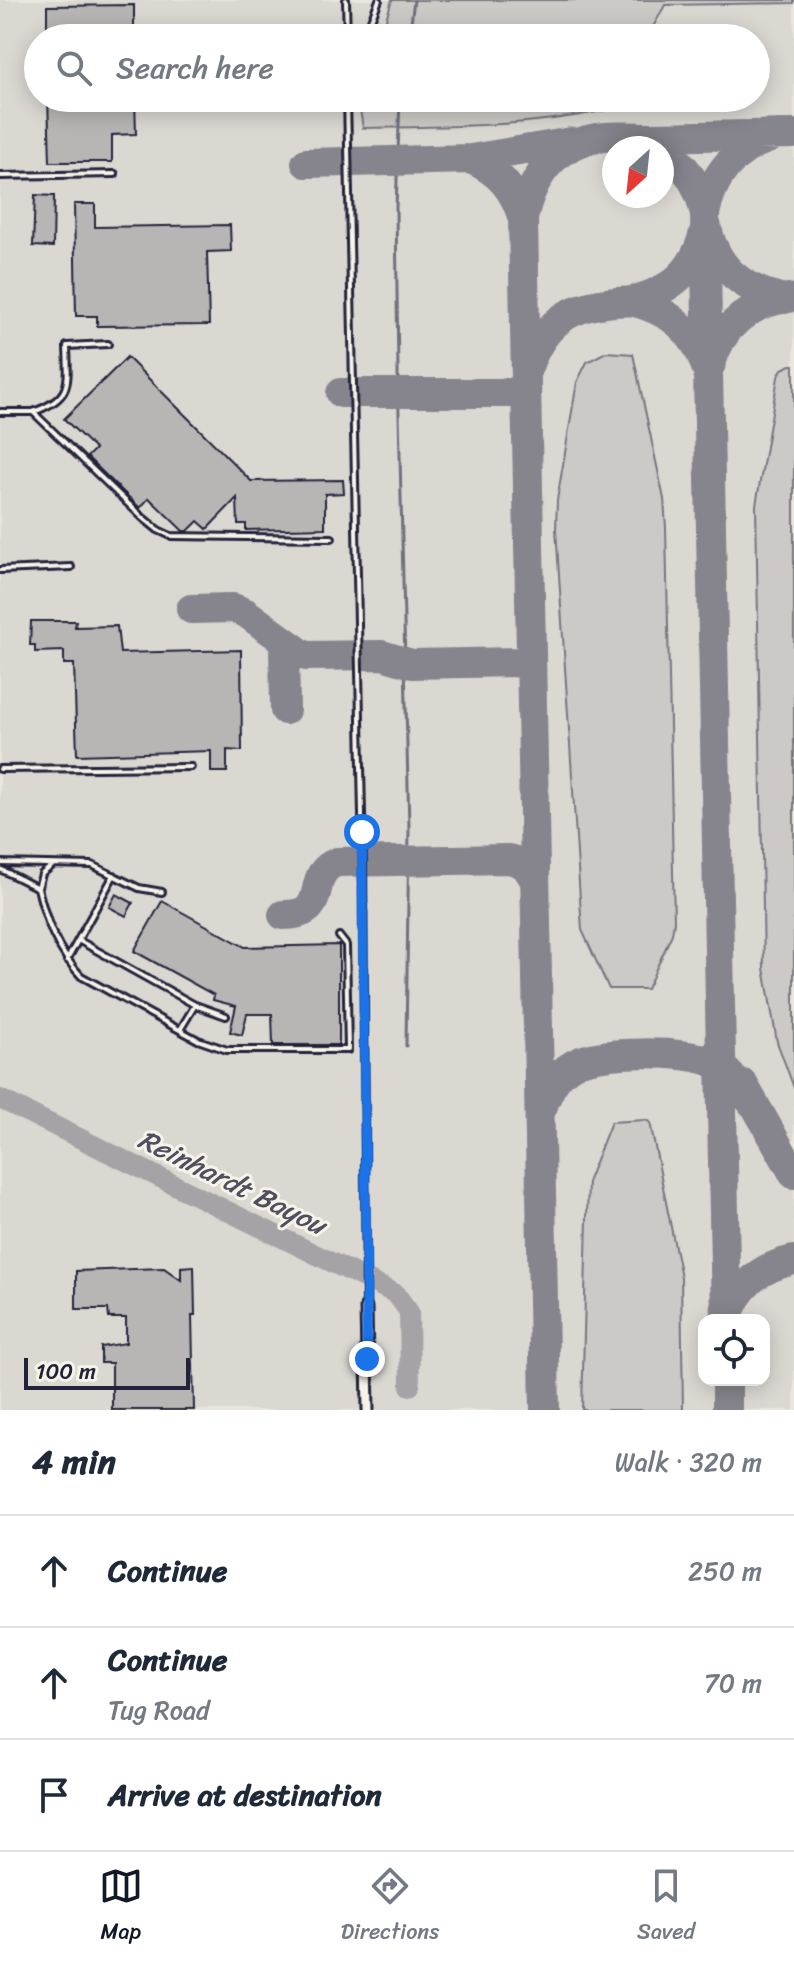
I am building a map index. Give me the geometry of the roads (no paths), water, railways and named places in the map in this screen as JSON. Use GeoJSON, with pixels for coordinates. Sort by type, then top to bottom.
{"type":"FeatureCollection","features":[{"type":"Feature","properties":{"kind":"street"},"geometry":{"type":"LineString","coordinates":[[366,1307],[368,1410]]}},
{"type":"Feature","properties":{"kind":"lane"},"geometry":{"type":"LineString","coordinates":[[346,0],[347,24]]}},
{"type":"Feature","properties":{"kind":"lane"},"geometry":{"type":"LineString","coordinates":[[370,24],[379,0]]}},
{"type":"Feature","properties":{"kind":"lane"},"geometry":{"type":"LineString","coordinates":[[347,112],[363,862],[366,1307]]}},
{"type":"Feature","properties":{"kind":"lane"},"geometry":{"type":"LineString","coordinates":[[0,176],[115,174]]}},
{"type":"Feature","properties":{"kind":"lane"},"geometry":{"type":"LineString","coordinates":[[0,412],[33,412],[49,406],[63,396],[68,384],[67,346],[108,344]]}},
{"type":"Feature","properties":{"kind":"lane"},"geometry":{"type":"LineString","coordinates":[[33,412],[142,517],[171,536],[332,538]]}},
{"type":"Feature","properties":{"kind":"lane"},"geometry":{"type":"LineString","coordinates":[[0,570],[71,567]]}},
{"type":"Feature","properties":{"kind":"lane"},"geometry":{"type":"LineString","coordinates":[[0,769],[191,767]]}},
{"type":"Feature","properties":{"kind":"lane"},"geometry":{"type":"LineString","coordinates":[[53,865],[42,874],[38,888],[46,923],[67,960],[81,976],[180,1031],[227,1050],[348,1050],[346,945],[339,936]]}},
{"type":"Feature","properties":{"kind":"lane"},"geometry":{"type":"LineString","coordinates":[[0,866],[92,865],[139,888],[162,892]]}},
{"type":"Feature","properties":{"kind":"lane"},"geometry":{"type":"LineString","coordinates":[[0,866],[38,888]]}},
{"type":"Feature","properties":{"kind":"lane"},"geometry":{"type":"LineString","coordinates":[[67,960],[114,875]]}},
{"type":"Feature","properties":{"kind":"lane"},"geometry":{"type":"LineString","coordinates":[[78,940],[195,1005],[226,1016]]}},
{"type":"Feature","properties":{"kind":"lane"},"geometry":{"type":"LineString","coordinates":[[180,1031],[195,1005]]}},
{"type":"Feature","properties":{"kind":"waterway"},"geometry":{"type":"LineString","coordinates":[[411,24],[414,0]]}},
{"type":"Feature","properties":{"kind":"waterway"},"geometry":{"type":"LineString","coordinates":[[399,112],[396,208],[398,373],[409,828],[406,1046]]}},
{"type":"Feature","properties":{"kind":"waterway","name":"Reinhardt Bayou"},"geometry":{"type":"LineString","coordinates":[[0,1099],[396,1294],[409,1312],[410,1386]]}}]}
